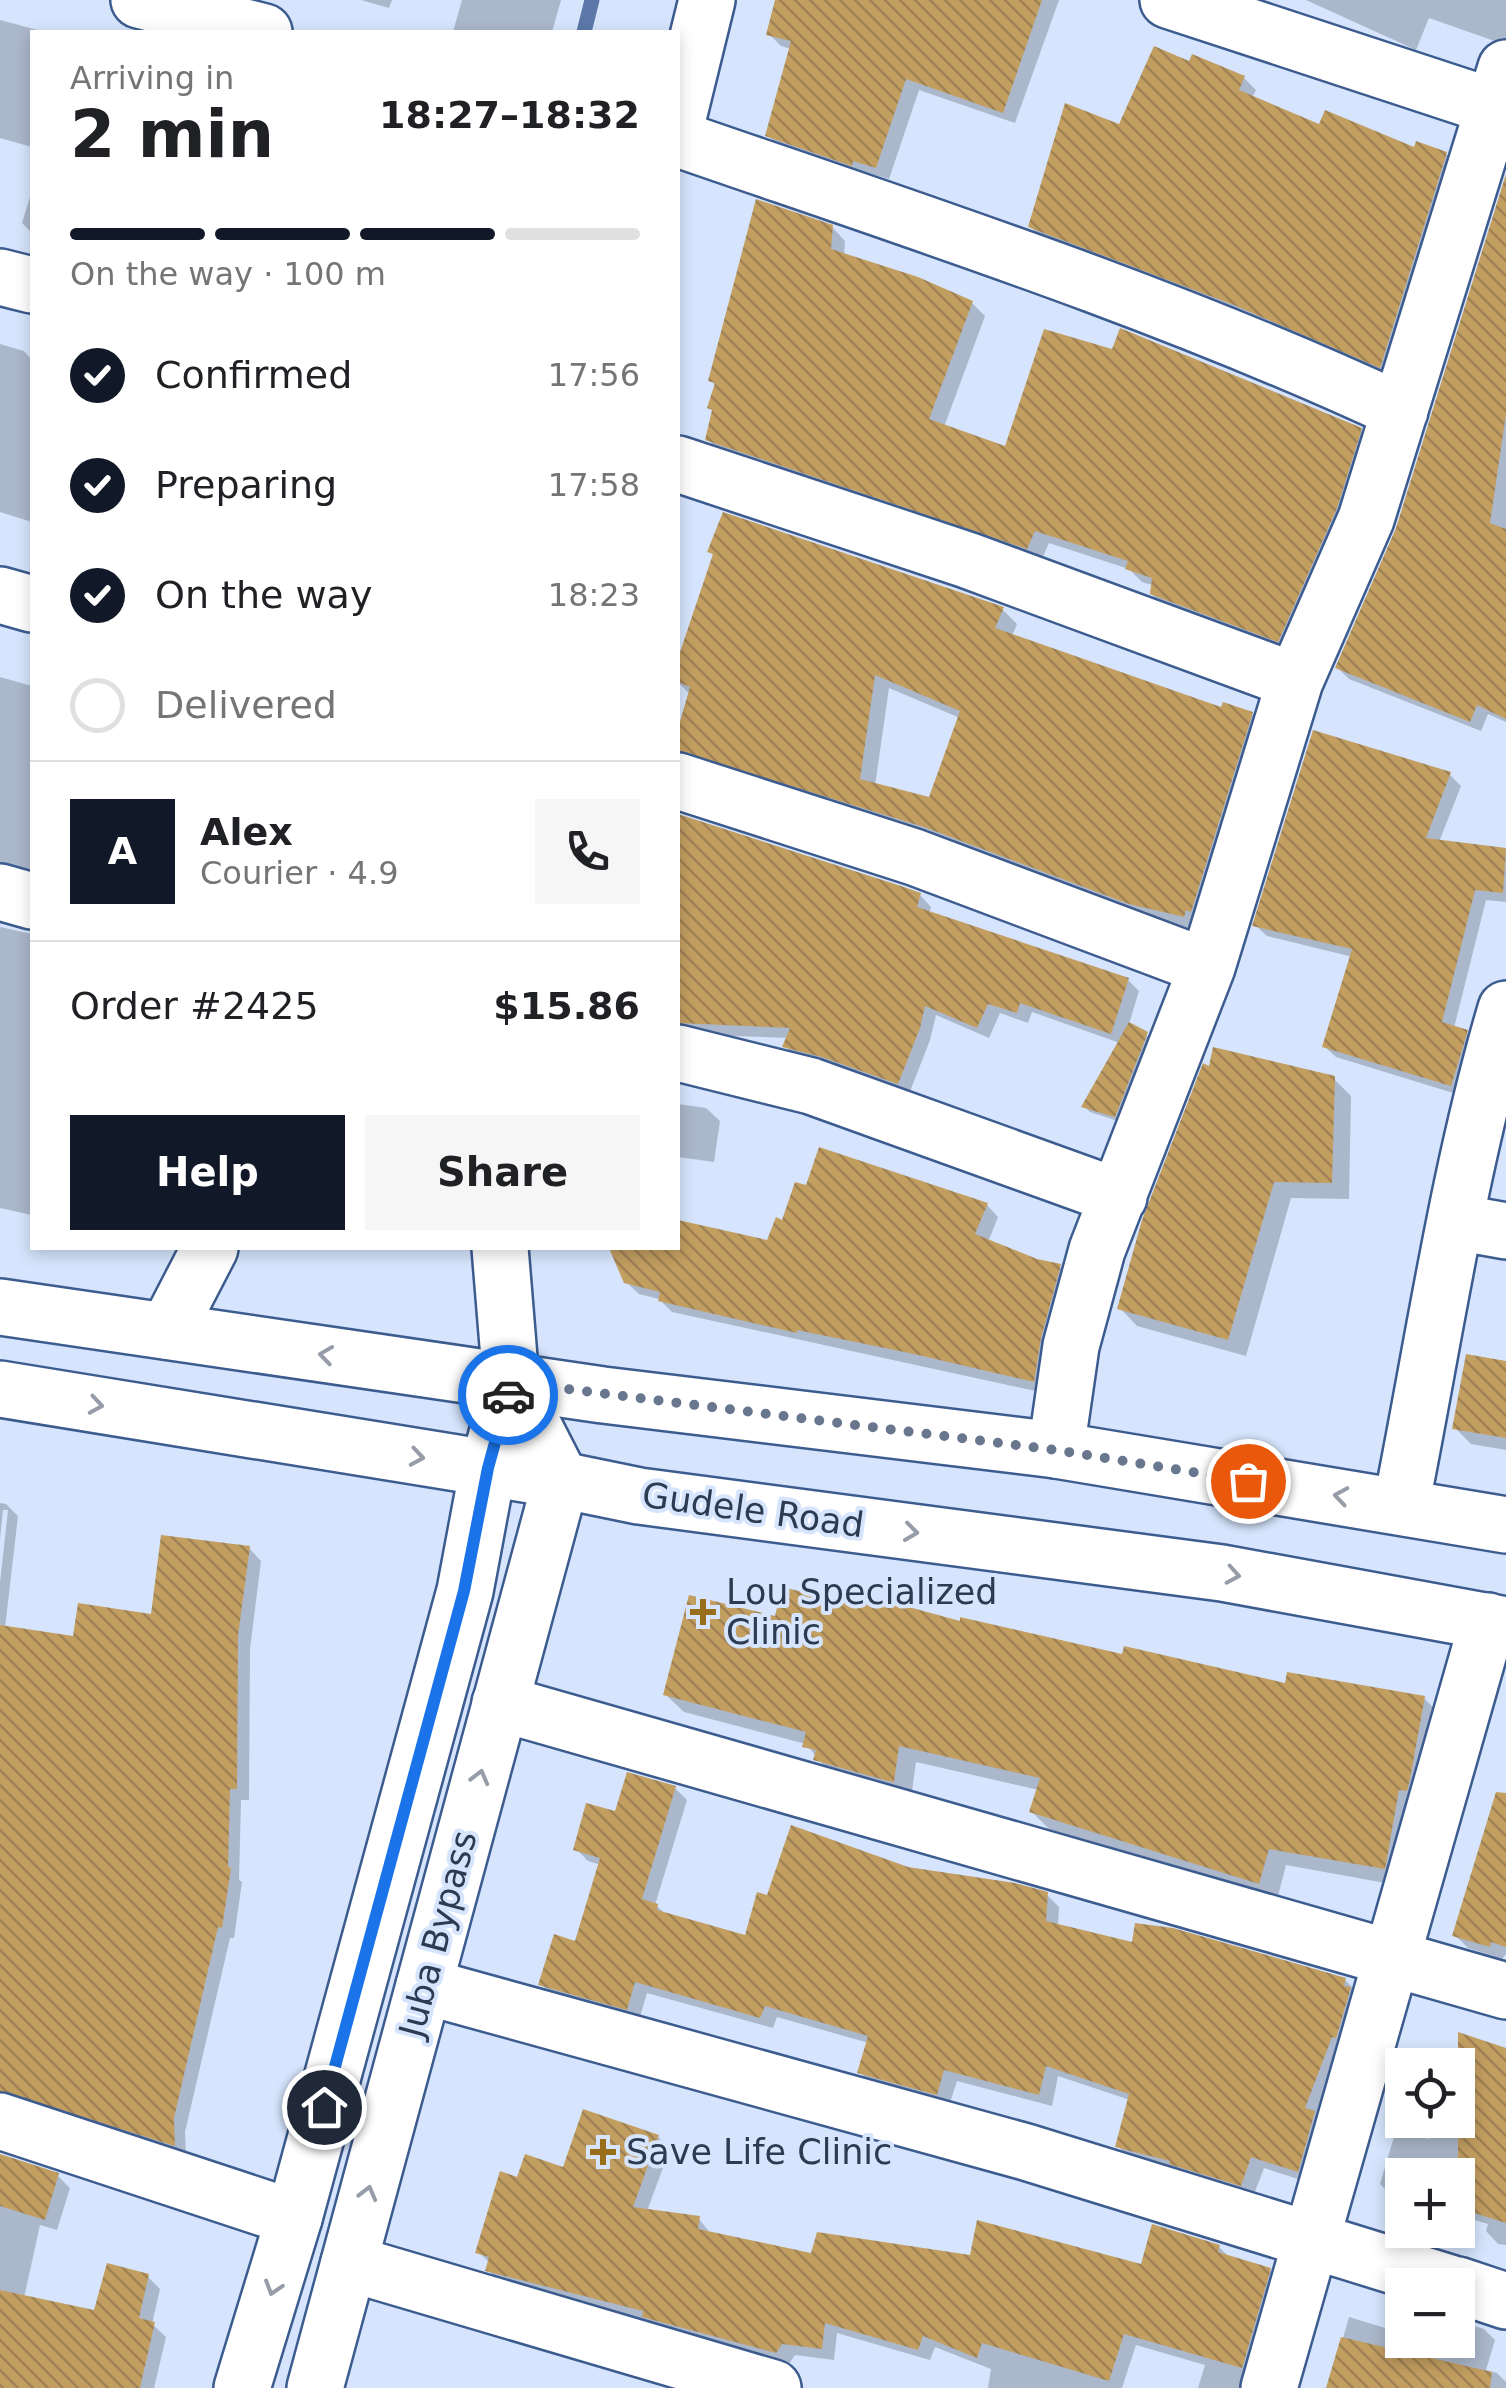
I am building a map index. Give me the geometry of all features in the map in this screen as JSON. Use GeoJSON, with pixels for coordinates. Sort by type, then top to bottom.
{"type":"FeatureCollection","features":[{"type":"Feature","properties":{"kind":"main road"},"geometry":{"type":"LineString","coordinates":[[139,0],[256,30]]}},
{"type":"Feature","properties":{"kind":"main road"},"geometry":{"type":"LineString","coordinates":[[680,110],[707,0]]}},
{"type":"Feature","properties":{"kind":"main road"},"geometry":{"type":"LineString","coordinates":[[1056,1450],[1071,1346],[1097,1250],[1207,967],[1295,681],[1366,519],[1501,95],[1168,0]]}},
{"type":"Feature","properties":{"kind":"main road"},"geometry":{"type":"LineString","coordinates":[[680,140],[1053,268],[1289,360],[1400,411]]}},
{"type":"Feature","properties":{"kind":"main road"},"geometry":{"type":"LineString","coordinates":[[0,277],[30,285]]}},
{"type":"Feature","properties":{"kind":"main road"},"geometry":{"type":"LineString","coordinates":[[680,465],[967,560],[1295,681]]}},
{"type":"Feature","properties":{"kind":"main road"},"geometry":{"type":"LineString","coordinates":[[0,595],[30,603]]}},
{"type":"Feature","properties":{"kind":"main road"},"geometry":{"type":"LineString","coordinates":[[680,782],[914,858],[1207,967]]}},
{"type":"Feature","properties":{"kind":"main road"},"geometry":{"type":"LineString","coordinates":[[0,892],[30,900]]}},
{"type":"Feature","properties":{"kind":"main road"},"geometry":{"type":"LineString","coordinates":[[1402,1506],[1481,1226],[1493,1053],[1506,1010]]}},
{"type":"Feature","properties":{"kind":"main road"},"geometry":{"type":"LineString","coordinates":[[680,1053],[811,1086],[1118,1197]]}},
{"type":"Feature","properties":{"kind":"main road"},"geometry":{"type":"LineString","coordinates":[[167,1331],[209,1250]]}},
{"type":"Feature","properties":{"kind":"main road","name":"Juba Bypass"},"geometry":{"type":"LineString","coordinates":[[242,2388],[294,2218],[464,1591],[488,1468],[511,1382],[500,1250]]}},
{"type":"Feature","properties":{"kind":"main road"},"geometry":{"type":"LineString","coordinates":[[0,1307],[511,1382],[1056,1450],[1506,1525]]}},
{"type":"Feature","properties":{"kind":"main road"},"geometry":{"type":"LineString","coordinates":[[511,1382],[561,1480]]}},
{"type":"Feature","properties":{"kind":"main road","name":"Gudele Road"},"geometry":{"type":"LineString","coordinates":[[0,1389],[639,1496],[1222,1572],[1497,1623]]}},
{"type":"Feature","properties":{"kind":"main road","name":"Juba Bypass"},"geometry":{"type":"LineString","coordinates":[[315,2388],[561,1480]]}},
{"type":"Feature","properties":{"kind":"main road"},"geometry":{"type":"LineString","coordinates":[[1270,2388],[1392,1958],[1497,1623]]}},
{"type":"Feature","properties":{"kind":"main road"},"geometry":{"type":"LineString","coordinates":[[500,1703],[1506,1991]]}},
{"type":"Feature","properties":{"kind":"main road"},"geometry":{"type":"LineString","coordinates":[[424,1986],[1026,2152],[1402,2268]]}},
{"type":"Feature","properties":{"kind":"main road"},"geometry":{"type":"LineString","coordinates":[[0,2121],[294,2218]]}},
{"type":"Feature","properties":{"kind":"main road"},"geometry":{"type":"LineString","coordinates":[[349,2263],[773,2388]]}},
{"type":"Feature","properties":{"kind":"main road"},"geometry":{"type":"LineString","coordinates":[[1475,2291],[1506,2301]]}},
{"type":"Feature","properties":{"kind":"building"},"geometry":{"type":"Polygon","coordinates":[[[775,0],[1042,0],[1003,113],[906,79],[876,168],[853,161],[852,166],[765,136],[791,41],[766,35],[775,0]]]}},
{"type":"Feature","properties":{"kind":"building"},"geometry":{"type":"Polygon","coordinates":[[[1154,46],[1189,61],[1192,54],[1245,76],[1239,90],[1319,124],[1325,110],[1414,147],[1416,141],[1447,152],[1380,368],[1234,305],[1028,227],[1065,103],[1119,124],[1154,46]]]}},
{"type":"Feature","properties":{"kind":"building"},"geometry":{"type":"Polygon","coordinates":[[[1506,174],[1506,414],[1490,523],[1506,529],[1506,719],[1477,705],[1470,722],[1335,668],[1396,528],[1506,174]]]}},
{"type":"Feature","properties":{"kind":"building"},"geometry":{"type":"Polygon","coordinates":[[[756,199],[833,225],[831,249],[918,277],[973,301],[929,419],[1005,446],[1044,329],[1112,349],[1120,328],[1362,428],[1337,508],[1278,642],[1150,594],[1152,578],[1125,569],[1128,561],[1035,531],[1027,549],[705,440],[712,410],[707,408],[715,383],[708,381],[756,199]]]}},
{"type":"Feature","properties":{"kind":"building"},"geometry":{"type":"Polygon","coordinates":[[[723,512],[1004,607],[995,628],[1221,707],[1223,702],[1253,712],[1191,912],[1186,910],[1184,917],[1129,904],[924,827],[680,752],[680,721],[690,687],[680,683],[680,652],[713,554],[707,552],[723,512]],[[875,675],[860,779],[929,797],[960,711],[875,675]]]}},
{"type":"Feature","properties":{"kind":"building"},"geometry":{"type":"Polygon","coordinates":[[[1313,730],[1451,772],[1426,838],[1506,848],[1503,893],[1475,890],[1442,1022],[1468,1030],[1451,1086],[1322,1047],[1352,949],[1252,926],[1313,730]]]}},
{"type":"Feature","properties":{"kind":"building"},"geometry":{"type":"Polygon","coordinates":[[[680,815],[921,893],[917,907],[1129,978],[1111,1034],[1020,1003],[1017,1013],[988,1004],[977,1028],[925,1006],[898,1084],[782,1047],[790,1028],[680,1023],[680,815]]]}},
{"type":"Feature","properties":{"kind":"building"},"geometry":{"type":"Polygon","coordinates":[[[1129,1022],[1148,1032],[1115,1117],[1081,1107],[1129,1022]]]}},
{"type":"Feature","properties":{"kind":"building"},"geometry":{"type":"Polygon","coordinates":[[[1213,1047],[1335,1076],[1332,1183],[1274,1182],[1228,1340],[1117,1309],[1142,1220],[1203,1063],[1209,1066],[1213,1047]]]}},
{"type":"Feature","properties":{"kind":"building"},"geometry":{"type":"Polygon","coordinates":[[[819,1147],[988,1203],[975,1234],[1037,1259],[1061,1264],[1034,1382],[658,1301],[660,1292],[624,1283],[610,1250],[680,1250],[680,1220],[767,1240],[776,1217],[782,1220],[795,1182],[806,1185],[819,1147]]]}},
{"type":"Feature","properties":{"kind":"building"},"geometry":{"type":"Polygon","coordinates":[[[1466,1354],[1506,1361],[1506,1438],[1452,1429],[1466,1354]]]}},
{"type":"Feature","properties":{"kind":"building"},"geometry":{"type":"Polygon","coordinates":[[[161,1535],[250,1546],[238,1636],[237,1789],[230,1789],[231,1868],[222,1928],[218,1927],[174,2118],[175,2146],[0,2091],[0,1625],[73,1636],[78,1603],[151,1614],[161,1535]]]}},
{"type":"Feature","properties":{"kind":"building"},"geometry":{"type":"Polygon","coordinates":[[[782,1587],[840,1601],[843,1589],[960,1621],[960,1617],[1122,1654],[1124,1646],[1285,1683],[1287,1672],[1425,1696],[1407,1791],[1399,1790],[1385,1869],[1269,1849],[1259,1884],[1029,1812],[1040,1778],[899,1746],[894,1782],[888,1781],[813,1760],[816,1750],[802,1747],[806,1732],[663,1695],[689,1595],[775,1616],[782,1587]]]}},
{"type":"Feature","properties":{"kind":"building"},"geometry":{"type":"Polygon","coordinates":[[[627,1772],[676,1786],[642,1899],[658,1904],[657,1910],[745,1935],[757,1892],[767,1895],[791,1825],[908,1867],[1015,1883],[1048,1892],[1046,1921],[1132,1942],[1135,1923],[1173,1928],[1346,1978],[1344,1986],[1351,1987],[1336,2038],[1332,2037],[1305,2108],[1315,2111],[1298,2172],[1251,2157],[1241,2186],[1115,2147],[1129,2094],[1046,2066],[1039,2095],[944,2070],[937,2095],[857,2073],[868,2036],[765,2006],[760,2018],[635,1982],[627,2010],[538,1985],[554,1934],[575,1941],[600,1858],[573,1850],[586,1803],[615,1811],[627,1772]]]}},
{"type":"Feature","properties":{"kind":"building"},"geometry":{"type":"Polygon","coordinates":[[[1496,1792],[1506,1793],[1506,1947],[1491,1942],[1490,1947],[1452,1936],[1496,1792]]]}},
{"type":"Feature","properties":{"kind":"building"},"geometry":{"type":"Polygon","coordinates":[[[1458,2032],[1506,2048],[1506,2223],[1475,2213],[1475,2158],[1458,2158],[1458,2138],[1475,2138],[1475,2048],[1458,2048],[1458,2032]]]}},
{"type":"Feature","properties":{"kind":"building"},"geometry":{"type":"Polygon","coordinates":[[[583,2109],[659,2135],[633,2207],[700,2216],[698,2229],[811,2253],[817,2232],[970,2255],[977,2220],[1141,2264],[1152,2224],[1220,2245],[1218,2252],[1271,2268],[1242,2368],[1124,2334],[1109,2381],[982,2343],[977,2358],[923,2336],[918,2350],[825,2323],[822,2349],[782,2344],[776,2353],[642,2317],[643,2311],[485,2271],[489,2257],[475,2253],[500,2171],[517,2177],[525,2154],[563,2167],[583,2109]]]}},
{"type":"Feature","properties":{"kind":"building"},"geometry":{"type":"Polygon","coordinates":[[[0,2154],[59,2173],[45,2220],[0,2206],[0,2154]]]}},
{"type":"Feature","properties":{"kind":"building"},"geometry":{"type":"Polygon","coordinates":[[[107,2263],[149,2274],[139,2318],[155,2322],[140,2388],[0,2388],[0,2290],[94,2310],[107,2263]]]}},
{"type":"Feature","properties":{"kind":"building"},"geometry":{"type":"Polygon","coordinates":[[[1341,2337],[1385,2347],[1385,2358],[1432,2358],[1492,2372],[1490,2388],[1326,2388],[1341,2337]]]}},
{"type":"Feature","properties":{"kind":"waterway"},"geometry":{"type":"LineString","coordinates":[[584,30],[592,0]]}},
{"type":"Feature","properties":{"kind":"way so far"},"geometry":{"type":"LineString","coordinates":[[508,1395],[511,1382],[1056,1450],[1248,1481]]}},
{"type":"Feature","properties":{"kind":"place","name":"Lou Specialized Clinic"},"geometry":{"type":"Point","coordinates":[703,1612]}},
{"type":"Feature","properties":{"kind":"place","name":"Save Life Clinic"},"geometry":{"type":"Point","coordinates":[603,2152]}},
{"type":"Feature","properties":{"kind":"route"},"geometry":{"type":"LineString","coordinates":[[324,2107],[464,1591],[488,1468],[508,1395]]}}]}
